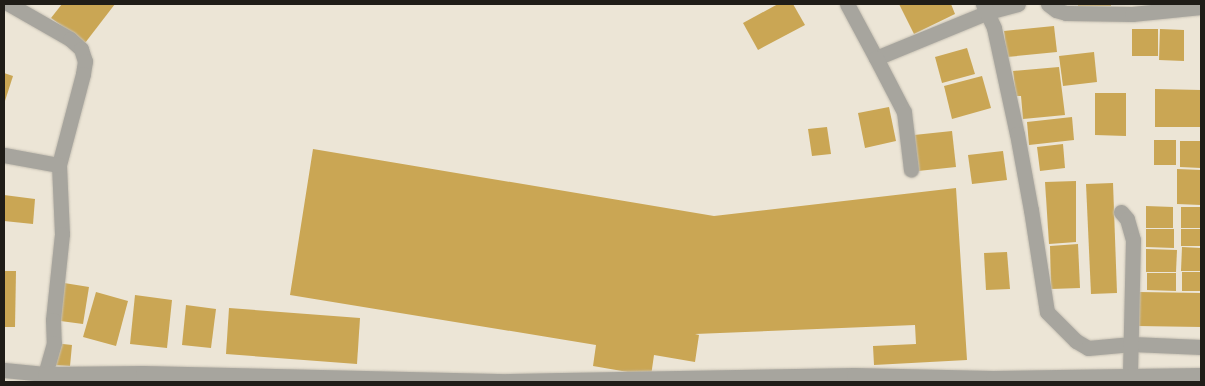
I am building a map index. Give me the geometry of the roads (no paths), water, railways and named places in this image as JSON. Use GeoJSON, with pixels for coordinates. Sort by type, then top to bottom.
{"type":"FeatureCollection","features":[{"type":"Feature","properties":{"kind":"street"},"geometry":{"type":"LineString","coordinates":[[9,4],[70,39],[81,49],[83,55],[84,74],[59,165],[62,234],[52,320],[54,343],[45,374]]}},
{"type":"Feature","properties":{"kind":"street"},"geometry":{"type":"LineString","coordinates":[[847,4],[904,112],[908,131],[911,170]]}},
{"type":"Feature","properties":{"kind":"street"},"geometry":{"type":"LineString","coordinates":[[876,58],[986,8],[1018,4]]}},
{"type":"Feature","properties":{"kind":"street"},"geometry":{"type":"LineString","coordinates":[[1048,4],[1056,10],[1066,13],[1201,7]]}},
{"type":"Feature","properties":{"kind":"street"},"geometry":{"type":"LineString","coordinates":[[986,8],[994,28],[1028,191],[1046,312],[1076,341],[1088,348],[1132,344],[1201,346]]}},
{"type":"Feature","properties":{"kind":"street"},"geometry":{"type":"LineString","coordinates":[[4,155],[59,165]]}},
{"type":"Feature","properties":{"kind":"street"},"geometry":{"type":"LineString","coordinates":[[1121,212],[1127,219],[1133,240],[1130,375]]}},
{"type":"Feature","properties":{"kind":"street"},"geometry":{"type":"LineString","coordinates":[[4,370],[45,374],[143,378],[509,381],[613,381],[854,375],[993,378],[1201,375]]}}]}
